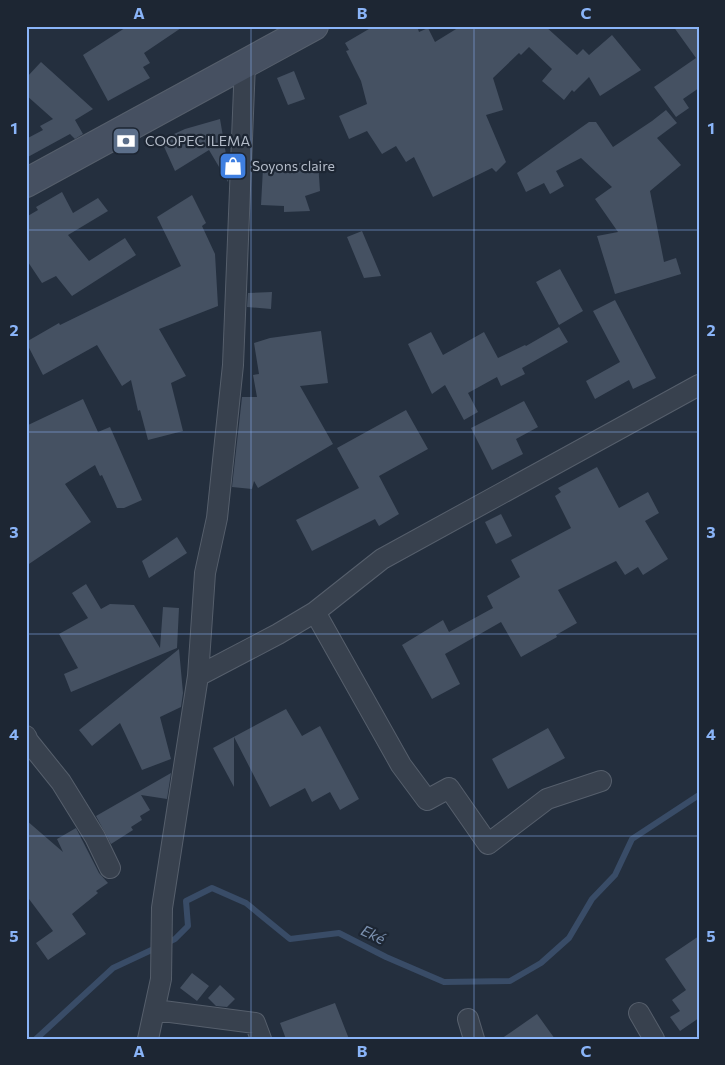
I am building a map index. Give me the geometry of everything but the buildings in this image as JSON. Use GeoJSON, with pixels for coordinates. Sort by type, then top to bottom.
{"type":"FeatureCollection","features":[{"type":"Feature","properties":{"kind":"main road"},"geometry":{"type":"LineString","coordinates":[[26,183],[314,26]]}},
{"type":"Feature","properties":{"kind":"street"},"geometry":{"type":"LineString","coordinates":[[148,1039],[161,979],[162,908],[198,676],[205,573],[217,518],[233,365],[245,63]]}},
{"type":"Feature","properties":{"kind":"street"},"geometry":{"type":"LineString","coordinates":[[198,676],[278,634],[315,612],[382,559],[699,384]]}},
{"type":"Feature","properties":{"kind":"street"},"geometry":{"type":"LineString","coordinates":[[315,612],[401,765],[427,800],[450,788],[488,844],[547,798],[601,781]]}},
{"type":"Feature","properties":{"kind":"street"},"geometry":{"type":"LineString","coordinates":[[26,736],[61,782],[95,837],[110,868]]}},
{"type":"Feature","properties":{"kind":"street"},"geometry":{"type":"LineString","coordinates":[[155,1010],[255,1024],[262,1039]]}},
{"type":"Feature","properties":{"kind":"street"},"geometry":{"type":"LineString","coordinates":[[639,1013],[654,1039]]}},
{"type":"Feature","properties":{"kind":"street"},"geometry":{"type":"LineString","coordinates":[[468,1019],[474,1039]]}},
{"type":"Feature","properties":{"kind":"waterway","name":"Eké"},"geometry":{"type":"LineString","coordinates":[[36,1039],[113,968],[175,939],[188,926],[186,901],[212,888],[246,903],[290,939],[339,933],[386,957],[444,982],[510,981],[541,963],[569,938],[592,899],[615,875],[632,839],[699,795]]}},
{"type":"Feature","properties":{"kind":"place","name":"COOPEC ILEMA"},"geometry":{"type":"Point","coordinates":[126,141]}},
{"type":"Feature","properties":{"kind":"place","name":"Soyons claire"},"geometry":{"type":"Point","coordinates":[233,166]}}]}
